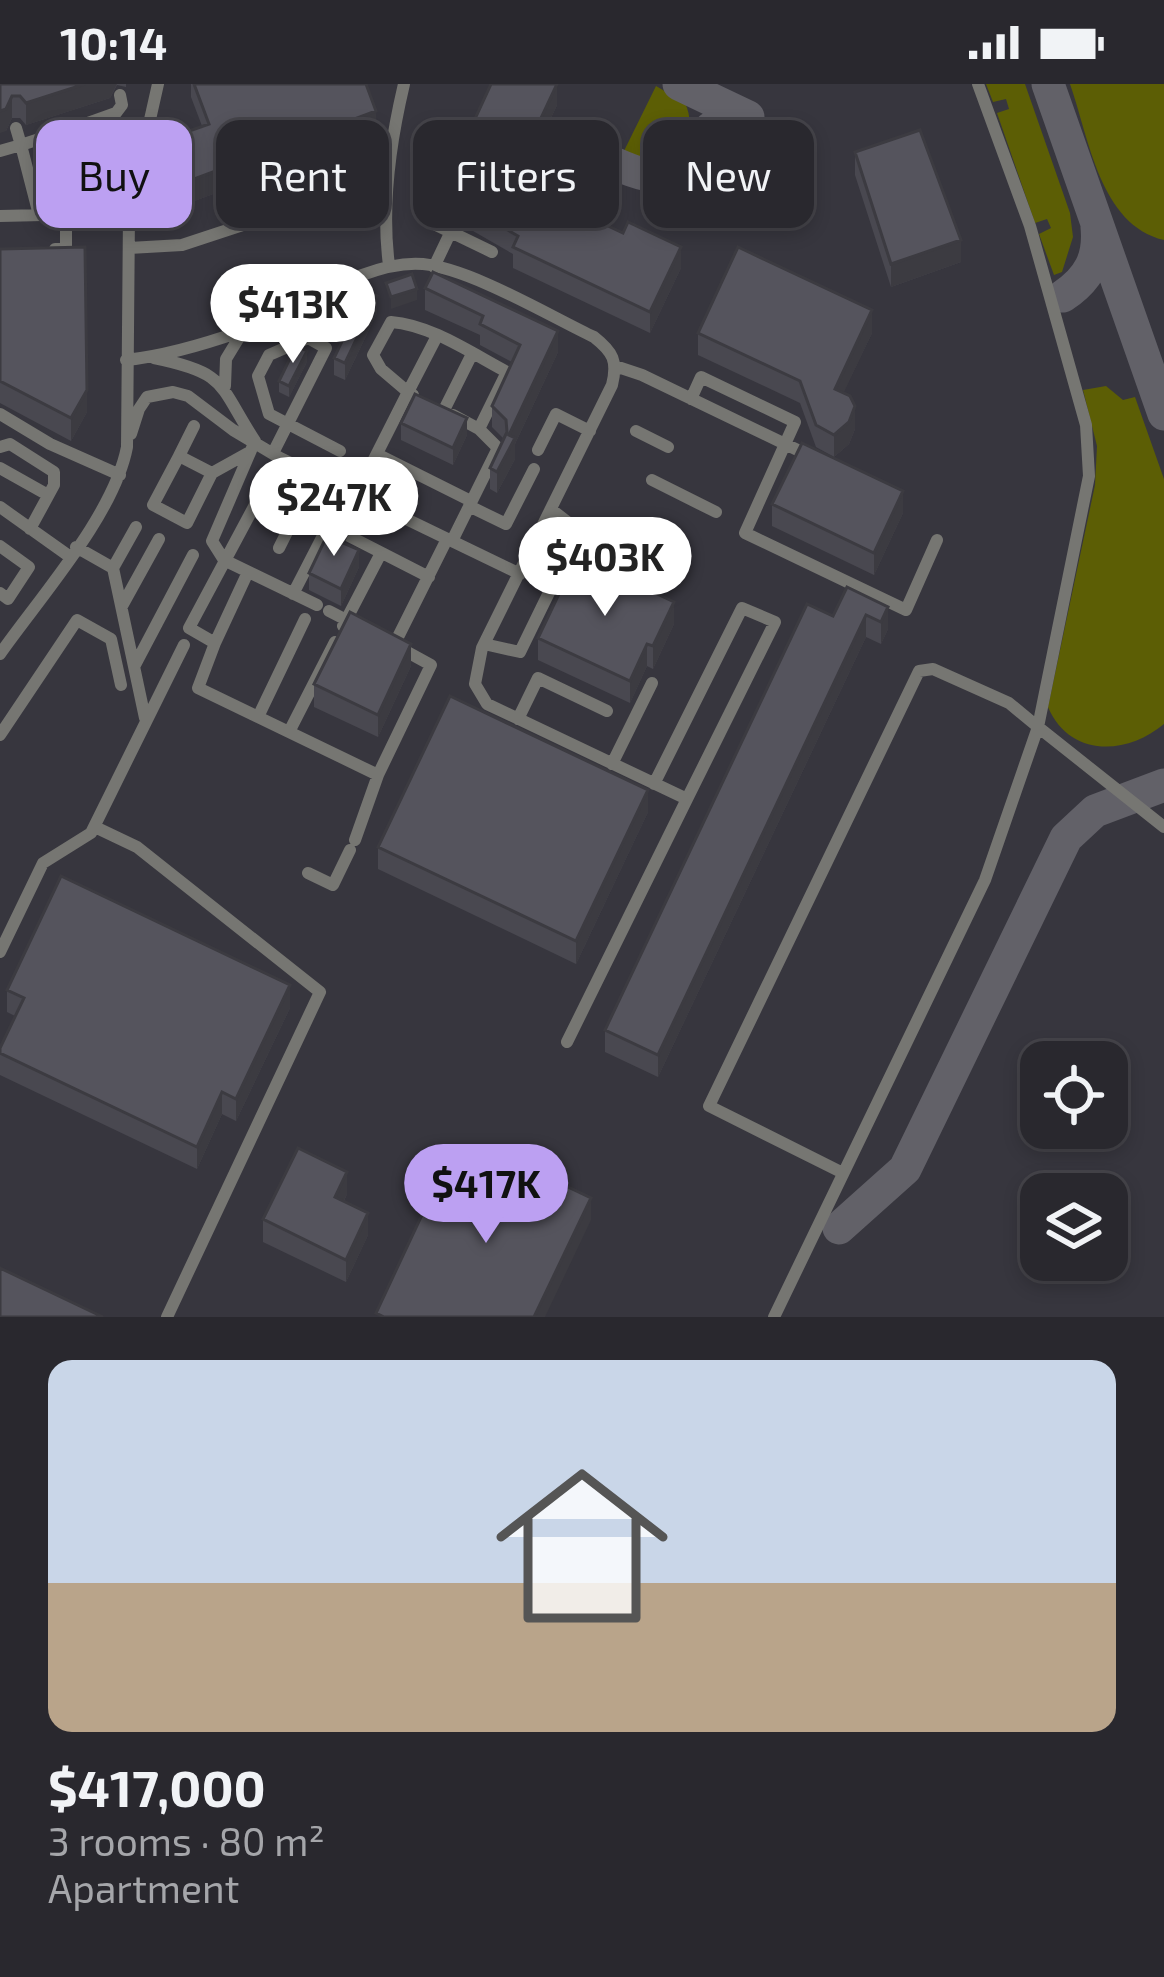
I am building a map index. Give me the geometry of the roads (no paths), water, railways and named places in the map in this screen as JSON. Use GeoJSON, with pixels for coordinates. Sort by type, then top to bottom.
{"type":"FeatureCollection","features":[{"type":"Feature","properties":{"kind":"street"},"geometry":{"type":"LineString","coordinates":[[150,120],[158,84]]}},
{"type":"Feature","properties":{"kind":"street"},"geometry":{"type":"LineString","coordinates":[[389,265],[386,184],[404,84]]}},
{"type":"Feature","properties":{"kind":"street"},"geometry":{"type":"LineString","coordinates":[[774,1317],[985,880],[1037,727],[1090,476],[1086,425],[1030,226],[979,84]]}},
{"type":"Feature","properties":{"kind":"street"},"geometry":{"type":"LineString","coordinates":[[96,120],[116,113],[122,105],[120,95]]}},
{"type":"Feature","properties":{"kind":"street"},"geometry":{"type":"LineString","coordinates":[[16,128],[36,201]]}},
{"type":"Feature","properties":{"kind":"street"},"geometry":{"type":"LineString","coordinates":[[0,152],[36,140]]}},
{"type":"Feature","properties":{"kind":"street"},"geometry":{"type":"LineString","coordinates":[[434,266],[450,232],[472,187],[469,176],[450,167],[440,170],[424,201],[430,222],[450,232],[492,252]]}},
{"type":"Feature","properties":{"kind":"street"},"geometry":{"type":"LineString","coordinates":[[31,178],[36,176]]}},
{"type":"Feature","properties":{"kind":"street"},"geometry":{"type":"LineString","coordinates":[[0,216],[36,215]]}},
{"type":"Feature","properties":{"kind":"street"},"geometry":{"type":"LineString","coordinates":[[42,250],[66,249],[66,228]]}},
{"type":"Feature","properties":{"kind":"street"},"geometry":{"type":"LineString","coordinates":[[127,447],[129,228]]}},
{"type":"Feature","properties":{"kind":"street"},"geometry":{"type":"LineString","coordinates":[[128,248],[182,245],[234,228]]}},
{"type":"Feature","properties":{"kind":"street"},"geometry":{"type":"LineString","coordinates":[[125,361],[153,358],[243,330],[389,265],[434,266],[594,337],[615,362],[827,464]]}},
{"type":"Feature","properties":{"kind":"street"},"geometry":{"type":"LineString","coordinates":[[394,645],[498,448],[479,428],[408,392],[381,370],[373,355],[391,322],[412,324],[507,372],[479,428]]}},
{"type":"Feature","properties":{"kind":"street"},"geometry":{"type":"LineString","coordinates":[[243,330],[226,358],[225,386],[252,447],[212,541],[224,560],[293,594],[343,627],[394,645],[431,665],[377,775],[333,885],[308,873]]}},
{"type":"Feature","properties":{"kind":"street"},"geometry":{"type":"LineString","coordinates":[[356,495],[437,336]]}},
{"type":"Feature","properties":{"kind":"street"},"geometry":{"type":"LineString","coordinates":[[215,643],[189,628],[277,455],[287,424],[326,348],[308,338],[269,355],[258,376],[269,414],[287,424],[340,451]]}},
{"type":"Feature","properties":{"kind":"street"},"geometry":{"type":"LineString","coordinates":[[444,410],[472,354]]}},
{"type":"Feature","properties":{"kind":"street"},"geometry":{"type":"LineString","coordinates":[[153,358],[202,370],[225,386]]}},
{"type":"Feature","properties":{"kind":"street"},"geometry":{"type":"LineString","coordinates":[[615,362],[612,385],[484,644],[475,684],[487,704],[687,800]]}},
{"type":"Feature","properties":{"kind":"street"},"geometry":{"type":"LineString","coordinates":[[691,399],[701,376],[795,422],[745,533],[905,610],[937,540]]}},
{"type":"Feature","properties":{"kind":"street"},"geometry":{"type":"LineString","coordinates":[[0,655],[109,499],[139,409],[147,397],[173,392],[200,403],[252,447],[520,574]]}},
{"type":"Feature","properties":{"kind":"street"},"geometry":{"type":"LineString","coordinates":[[0,414],[50,444],[120,475]]}},
{"type":"Feature","properties":{"kind":"street"},"geometry":{"type":"LineString","coordinates":[[538,451],[556,414],[590,431]]}},
{"type":"Feature","properties":{"kind":"street"},"geometry":{"type":"LineString","coordinates":[[194,426],[153,505],[187,523],[212,473],[252,447]]}},
{"type":"Feature","properties":{"kind":"street"},"geometry":{"type":"LineString","coordinates":[[636,431],[668,447]]}},
{"type":"Feature","properties":{"kind":"street"},"geometry":{"type":"LineString","coordinates":[[0,447],[10,444],[54,472],[54,484],[31,529]]}},
{"type":"Feature","properties":{"kind":"street"},"geometry":{"type":"LineString","coordinates":[[376,454],[506,524],[534,469]]}},
{"type":"Feature","properties":{"kind":"street"},"geometry":{"type":"LineString","coordinates":[[179,455],[212,473]]}},
{"type":"Feature","properties":{"kind":"street"},"geometry":{"type":"LineString","coordinates":[[0,468],[48,495]]}},
{"type":"Feature","properties":{"kind":"street"},"geometry":{"type":"LineString","coordinates":[[652,480],[716,512]]}},
{"type":"Feature","properties":{"kind":"street"},"geometry":{"type":"LineString","coordinates":[[0,507],[31,529],[113,568]]}},
{"type":"Feature","properties":{"kind":"street"},"geometry":{"type":"LineString","coordinates":[[484,644],[520,652],[579,531],[551,510]]}},
{"type":"Feature","properties":{"kind":"street"},"geometry":{"type":"LineString","coordinates":[[279,548],[298,511],[429,577]]}},
{"type":"Feature","properties":{"kind":"street"},"geometry":{"type":"LineString","coordinates":[[293,594],[328,526]]}},
{"type":"Feature","properties":{"kind":"street"},"geometry":{"type":"LineString","coordinates":[[136,527],[113,568],[146,719]]}},
{"type":"Feature","properties":{"kind":"street"},"geometry":{"type":"LineString","coordinates":[[122,608],[159,538]]}},
{"type":"Feature","properties":{"kind":"street"},"geometry":{"type":"LineString","coordinates":[[0,546],[29,567],[8,599],[0,593]]}},
{"type":"Feature","properties":{"kind":"street"},"geometry":{"type":"LineString","coordinates":[[289,732],[381,553]]}},
{"type":"Feature","properties":{"kind":"street"},"geometry":{"type":"LineString","coordinates":[[134,666],[193,555]]}},
{"type":"Feature","properties":{"kind":"street"},"geometry":{"type":"LineString","coordinates":[[263,579],[271,563]]}},
{"type":"Feature","properties":{"kind":"street"},"geometry":{"type":"LineString","coordinates":[[248,572],[198,688],[377,775]]}},
{"type":"Feature","properties":{"kind":"street"},"geometry":{"type":"LineString","coordinates":[[20,582],[41,596]]}},
{"type":"Feature","properties":{"kind":"street"},"geometry":{"type":"LineString","coordinates":[[567,1042],[775,622],[742,608],[654,784]]}},
{"type":"Feature","properties":{"kind":"street"},"geometry":{"type":"LineString","coordinates":[[258,717],[315,610]]}},
{"type":"Feature","properties":{"kind":"street"},"geometry":{"type":"LineString","coordinates":[[0,735],[77,620],[111,639],[122,685]]}},
{"type":"Feature","properties":{"kind":"street"},"geometry":{"type":"LineString","coordinates":[[0,627],[13,636]]}},
{"type":"Feature","properties":{"kind":"street"},"geometry":{"type":"LineString","coordinates":[[0,952],[43,863],[83,841],[94,827],[184,645]]}},
{"type":"Feature","properties":{"kind":"street"},"geometry":{"type":"LineString","coordinates":[[843,1173],[709,1106],[919,671],[949,674],[1010,703],[1164,827]]}},
{"type":"Feature","properties":{"kind":"street"},"geometry":{"type":"LineString","coordinates":[[518,718],[538,678],[607,711]]}},
{"type":"Feature","properties":{"kind":"street"},"geometry":{"type":"LineString","coordinates":[[612,764],[652,683]]}},
{"type":"Feature","properties":{"kind":"street"},"geometry":{"type":"LineString","coordinates":[[94,827],[137,847],[320,992],[167,1317]]}}]}
